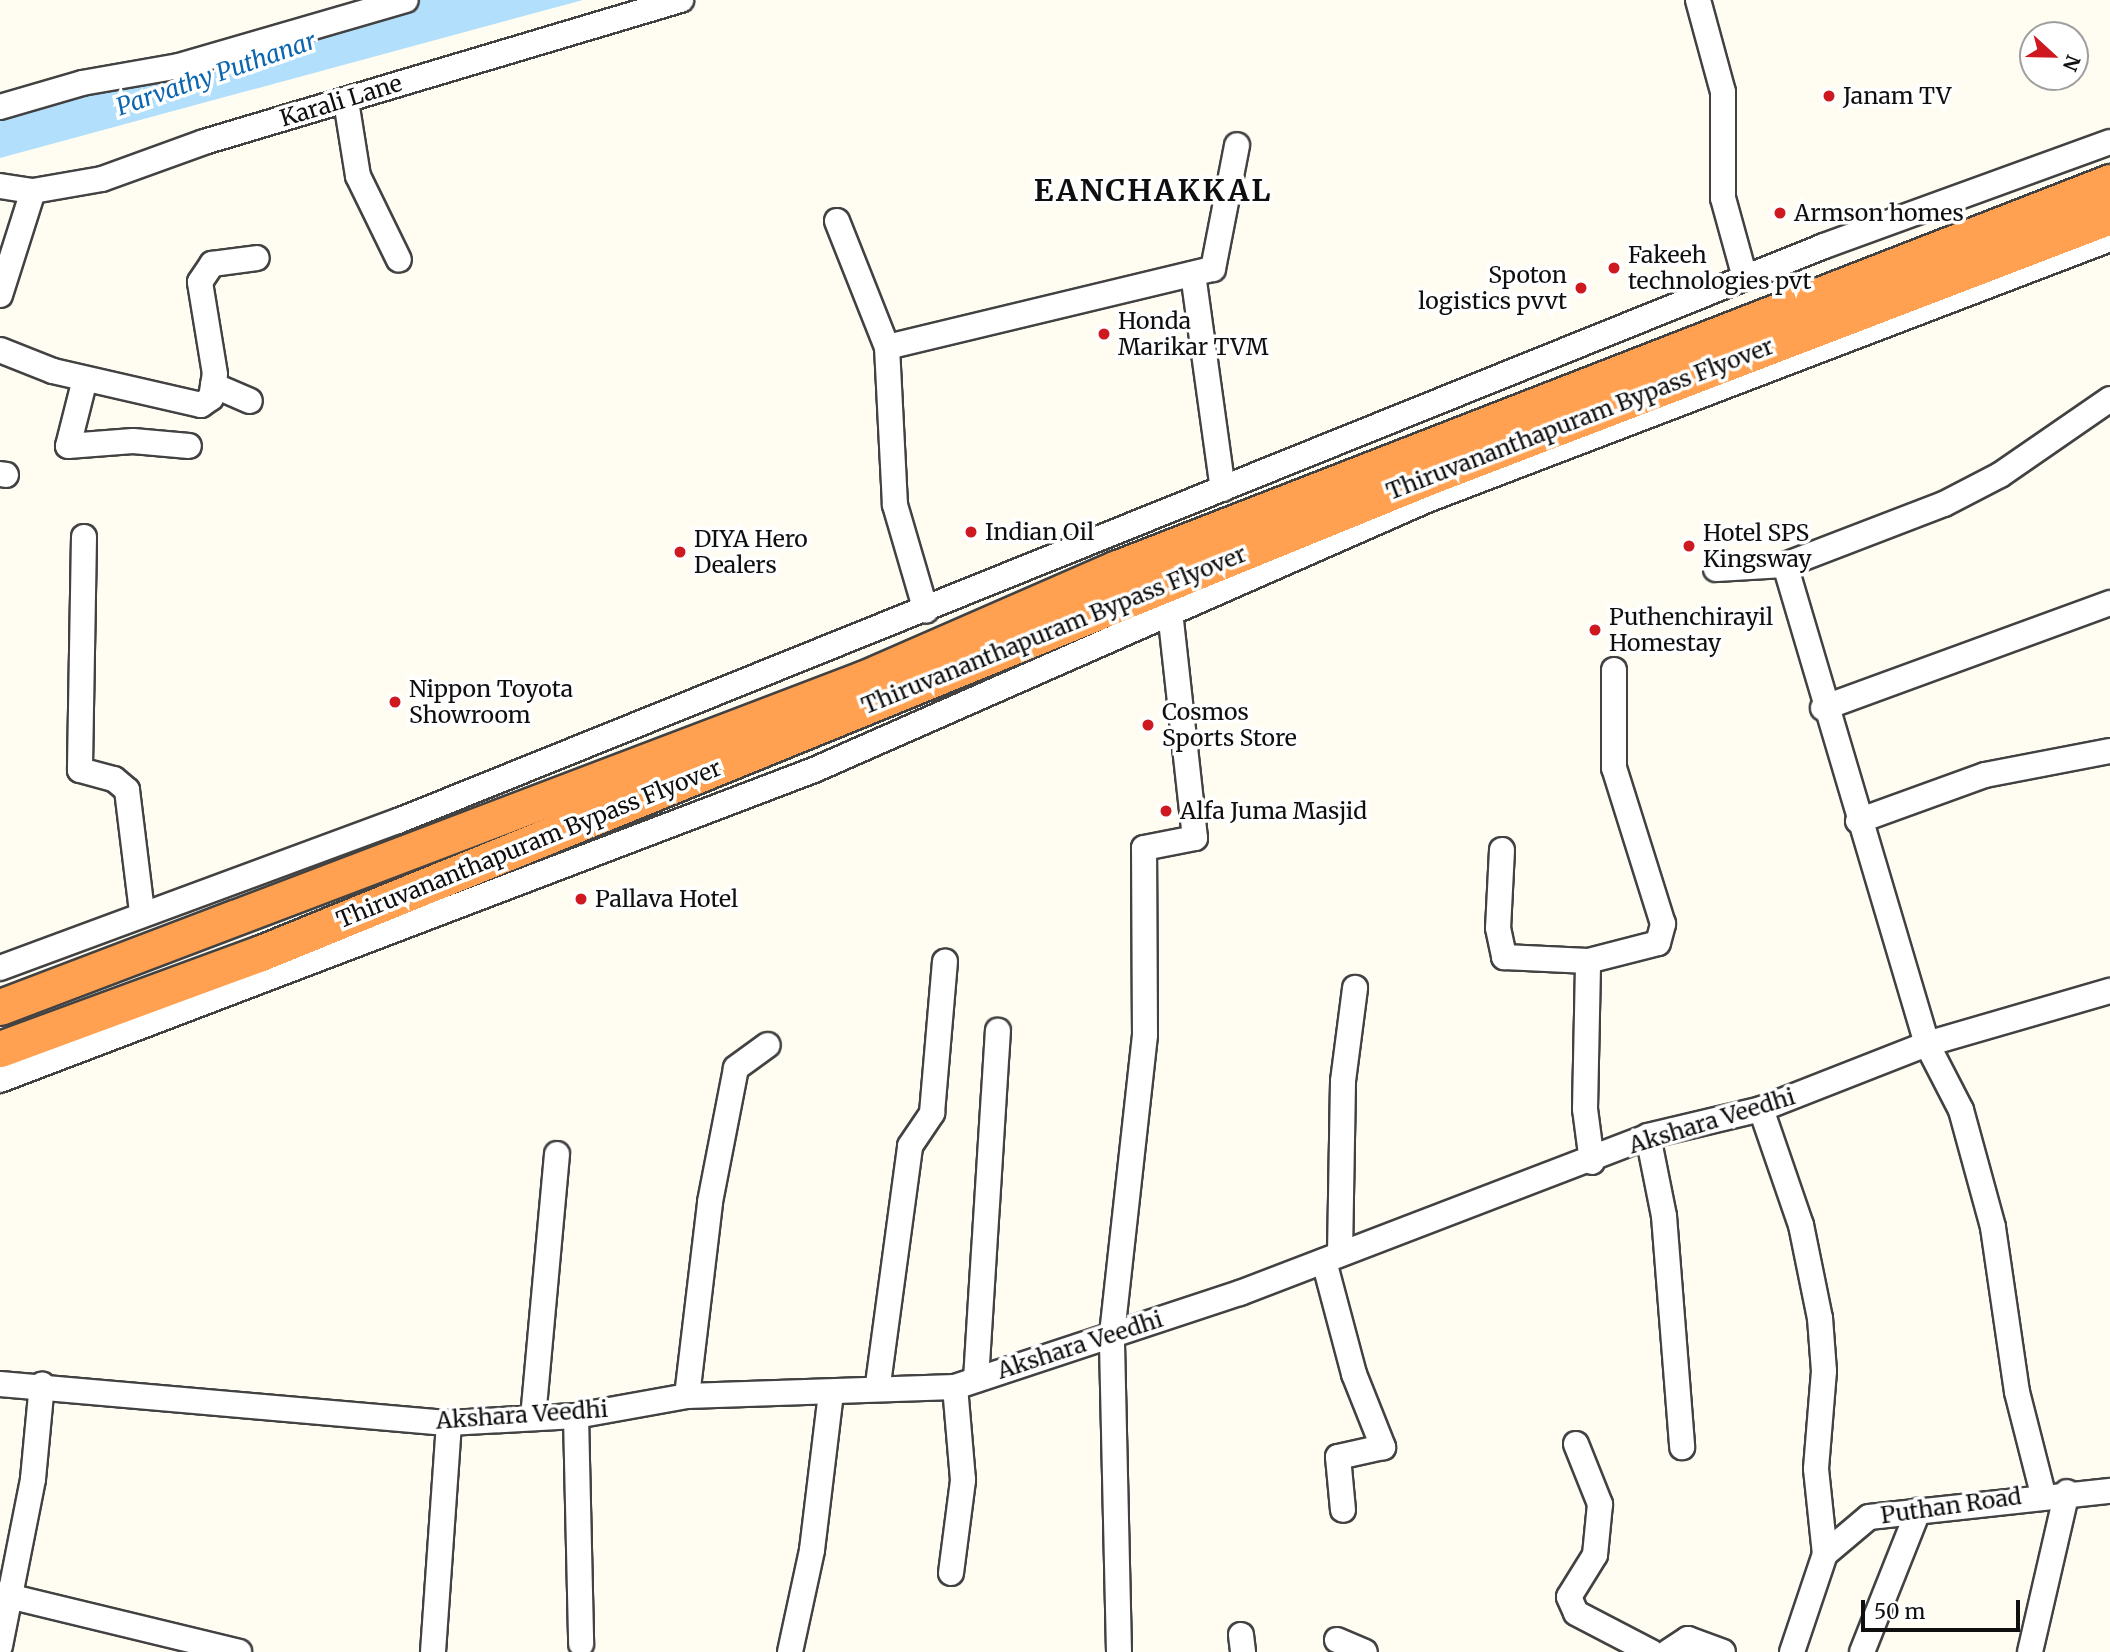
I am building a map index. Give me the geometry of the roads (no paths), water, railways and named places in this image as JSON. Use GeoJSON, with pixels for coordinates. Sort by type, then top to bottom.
{"type":"FeatureCollection","features":[{"type":"Feature","properties":{"kind":"highway","name":"Thiruvananthapuram Bypass Flyover"},"geometry":{"type":"LineString","coordinates":[[0,1049],[261,953],[1705,356],[2110,182]]}},
{"type":"Feature","properties":{"kind":"highway","name":"Thiruvananthapuram Bypass Flyover"},"geometry":{"type":"LineString","coordinates":[[0,1007],[865,678],[1115,569],[1705,356],[2110,215]]}},
{"type":"Feature","properties":{"kind":"street"},"geometry":{"type":"LineString","coordinates":[[0,107],[179,66],[406,0]]}},
{"type":"Feature","properties":{"kind":"street","name":"Karali Lane"},"geometry":{"type":"LineString","coordinates":[[0,186],[33,191],[102,179],[346,101],[681,0]]}},
{"type":"Feature","properties":{"kind":"street"},"geometry":{"type":"LineString","coordinates":[[1698,0],[1723,92],[1723,198],[1745,278]]}},
{"type":"Feature","properties":{"kind":"street"},"geometry":{"type":"LineString","coordinates":[[346,101],[358,176],[399,260]]}},
{"type":"Feature","properties":{"kind":"street"},"geometry":{"type":"LineString","coordinates":[[0,968],[142,913],[398,821],[926,611],[1745,278],[2110,142]]}},
{"type":"Feature","properties":{"kind":"street"},"geometry":{"type":"LineString","coordinates":[[887,347],[1213,269],[1237,145]]}},
{"type":"Feature","properties":{"kind":"street"},"geometry":{"type":"LineString","coordinates":[[0,295],[33,191]]}},
{"type":"Feature","properties":{"kind":"street"},"geometry":{"type":"LineString","coordinates":[[837,221],[887,347],[895,505],[926,611]]}},
{"type":"Feature","properties":{"kind":"street"},"geometry":{"type":"LineString","coordinates":[[0,1080],[814,770],[1427,500],[2110,239]]}},
{"type":"Feature","properties":{"kind":"street"},"geometry":{"type":"LineString","coordinates":[[0,350],[85,379],[191,405],[211,398],[214,385],[200,282],[212,264],[257,258]]}},
{"type":"Feature","properties":{"kind":"street"},"geometry":{"type":"LineString","coordinates":[[1194,274],[1223,489]]}},
{"type":"Feature","properties":{"kind":"street"},"geometry":{"type":"LineString","coordinates":[[85,379],[68,446],[133,441],[188,446]]}},
{"type":"Feature","properties":{"kind":"street"},"geometry":{"type":"LineString","coordinates":[[214,385],[250,401]]}},
{"type":"Feature","properties":{"kind":"street"},"geometry":{"type":"LineString","coordinates":[[1716,569],[1785,565],[1944,504],[2000,475],[2109,403]]}},
{"type":"Feature","properties":{"kind":"street"},"geometry":{"type":"LineString","coordinates":[[84,537],[80,770],[114,779],[127,790],[142,913]]}},
{"type":"Feature","properties":{"kind":"street"},"geometry":{"type":"LineString","coordinates":[[1785,565],[1823,708],[1927,1044],[1961,1110],[1993,1227],[2017,1392],[2043,1494]]}},
{"type":"Feature","properties":{"kind":"street"},"geometry":{"type":"LineString","coordinates":[[1823,708],[2110,603]]}},
{"type":"Feature","properties":{"kind":"street"},"geometry":{"type":"LineString","coordinates":[[1119,1652],[1112,1335],[1144,1035],[1144,848],[1195,838],[1170,613]]}},
{"type":"Feature","properties":{"kind":"street"},"geometry":{"type":"LineString","coordinates":[[1502,850],[1498,928],[1504,957],[1588,961],[1658,943],[1663,924],[1614,768],[1614,670]]}},
{"type":"Feature","properties":{"kind":"street"},"geometry":{"type":"LineString","coordinates":[[1858,821],[1985,775],[2110,751]]}},
{"type":"Feature","properties":{"kind":"street"},"geometry":{"type":"LineString","coordinates":[[1588,961],[1585,1109],[1592,1162]]}},
{"type":"Feature","properties":{"kind":"street"},"geometry":{"type":"LineString","coordinates":[[878,1384],[910,1146],[932,1113],[946,962]]}},
{"type":"Feature","properties":{"kind":"street"},"geometry":{"type":"LineString","coordinates":[[1343,1510],[1338,1457],[1383,1447],[1354,1374],[1332,1258],[1343,1081],[1355,988]]}},
{"type":"Feature","properties":{"kind":"street","name":"Akshara Veedhi"},"geometry":{"type":"LineString","coordinates":[[0,1384],[42,1384],[449,1423],[576,1416],[687,1396],[831,1392],[878,1384],[965,1383],[1332,1258],[1592,1162],[1648,1136],[1760,1109],[1927,1044],[2110,991]]}},
{"type":"Feature","properties":{"kind":"street"},"geometry":{"type":"LineString","coordinates":[[951,1573],[963,1480],[965,1383],[998,1031]]}},
{"type":"Feature","properties":{"kind":"street"},"geometry":{"type":"LineString","coordinates":[[687,1396],[710,1202],[736,1068],[768,1045]]}},
{"type":"Feature","properties":{"kind":"street"},"geometry":{"type":"LineString","coordinates":[[1760,1109],[1801,1225],[1820,1318],[1824,1371],[1816,1469],[1825,1554],[1792,1652]]}},
{"type":"Feature","properties":{"kind":"street"},"geometry":{"type":"LineString","coordinates":[[1648,1136],[1664,1216],[1682,1447]]}},
{"type":"Feature","properties":{"kind":"street"},"geometry":{"type":"LineString","coordinates":[[533,1418],[557,1154]]}},
{"type":"Feature","properties":{"kind":"street"},"geometry":{"type":"LineString","coordinates":[[0,1646],[6,1595],[42,1384]]}},
{"type":"Feature","properties":{"kind":"street"},"geometry":{"type":"LineString","coordinates":[[790,1652],[812,1550],[831,1392]]}},
{"type":"Feature","properties":{"kind":"street"},"geometry":{"type":"LineString","coordinates":[[576,1416],[581,1644]]}},
{"type":"Feature","properties":{"kind":"street"},"geometry":{"type":"LineString","coordinates":[[433,1652],[449,1423]]}},
{"type":"Feature","properties":{"kind":"street"},"geometry":{"type":"LineString","coordinates":[[1576,1444],[1600,1504],[1595,1555],[1569,1597],[1576,1613],[1651,1652]]}},
{"type":"Feature","properties":{"kind":"street","name":"Puthan Road"},"geometry":{"type":"LineString","coordinates":[[1825,1554],[1869,1517],[2043,1494],[2110,1491]]}},
{"type":"Feature","properties":{"kind":"street"},"geometry":{"type":"LineString","coordinates":[[2030,1652],[2067,1492]]}},
{"type":"Feature","properties":{"kind":"street"},"geometry":{"type":"LineString","coordinates":[[1862,1652],[1918,1511]]}},
{"type":"Feature","properties":{"kind":"street"},"geometry":{"type":"LineString","coordinates":[[6,1595],[239,1652]]}},
{"type":"Feature","properties":{"kind":"street"},"geometry":{"type":"LineString","coordinates":[[1668,1652],[1688,1639],[1723,1652]]}},
{"type":"Feature","properties":{"kind":"street"},"geometry":{"type":"LineString","coordinates":[[1338,1640],[1365,1652]]}},
{"type":"Feature","properties":{"kind":"water","name":"Parvathy Puthanar"},"geometry":{"type":"Polygon","coordinates":[[[401,0],[583,0],[0,158],[0,115],[401,0]]]}},
{"type":"Feature","properties":{"kind":"place","name":"Janam TV"},"geometry":{"type":"Point","coordinates":[1829,96]}},
{"type":"Feature","properties":{"kind":"place","name":"Armson homes"},"geometry":{"type":"Point","coordinates":[1780,213]}},
{"type":"Feature","properties":{"kind":"place","name":"Fakeeh technologies pvt"},"geometry":{"type":"Point","coordinates":[1614,268]}},
{"type":"Feature","properties":{"kind":"place","name":"Spoton logistics pvvt"},"geometry":{"type":"Point","coordinates":[1581,288]}},
{"type":"Feature","properties":{"kind":"place","name":"Honda Marikar TVM"},"geometry":{"type":"Point","coordinates":[1104,334]}},
{"type":"Feature","properties":{"kind":"place","name":"Indian Oil"},"geometry":{"type":"Point","coordinates":[971,532]}},
{"type":"Feature","properties":{"kind":"place","name":"Hotel SPS Kingsway"},"geometry":{"type":"Point","coordinates":[1689,546]}},
{"type":"Feature","properties":{"kind":"place","name":"DIYA Hero Dealers"},"geometry":{"type":"Point","coordinates":[680,552]}},
{"type":"Feature","properties":{"kind":"place","name":"Puthenchirayil Homestay"},"geometry":{"type":"Point","coordinates":[1595,630]}},
{"type":"Feature","properties":{"kind":"place","name":"Nippon Toyota Showroom"},"geometry":{"type":"Point","coordinates":[395,702]}},
{"type":"Feature","properties":{"kind":"place","name":"Cosmos Sports Store"},"geometry":{"type":"Point","coordinates":[1148,725]}},
{"type":"Feature","properties":{"kind":"place","name":"Alfa Juma Masjid"},"geometry":{"type":"Point","coordinates":[1166,811]}},
{"type":"Feature","properties":{"kind":"place","name":"Pallava Hotel"},"geometry":{"type":"Point","coordinates":[581,899]}},
{"type":"Feature","properties":{"kind":"district","name":"EANCHAKKAL"},"geometry":{"type":"Point","coordinates":[1153,190]}}]}
